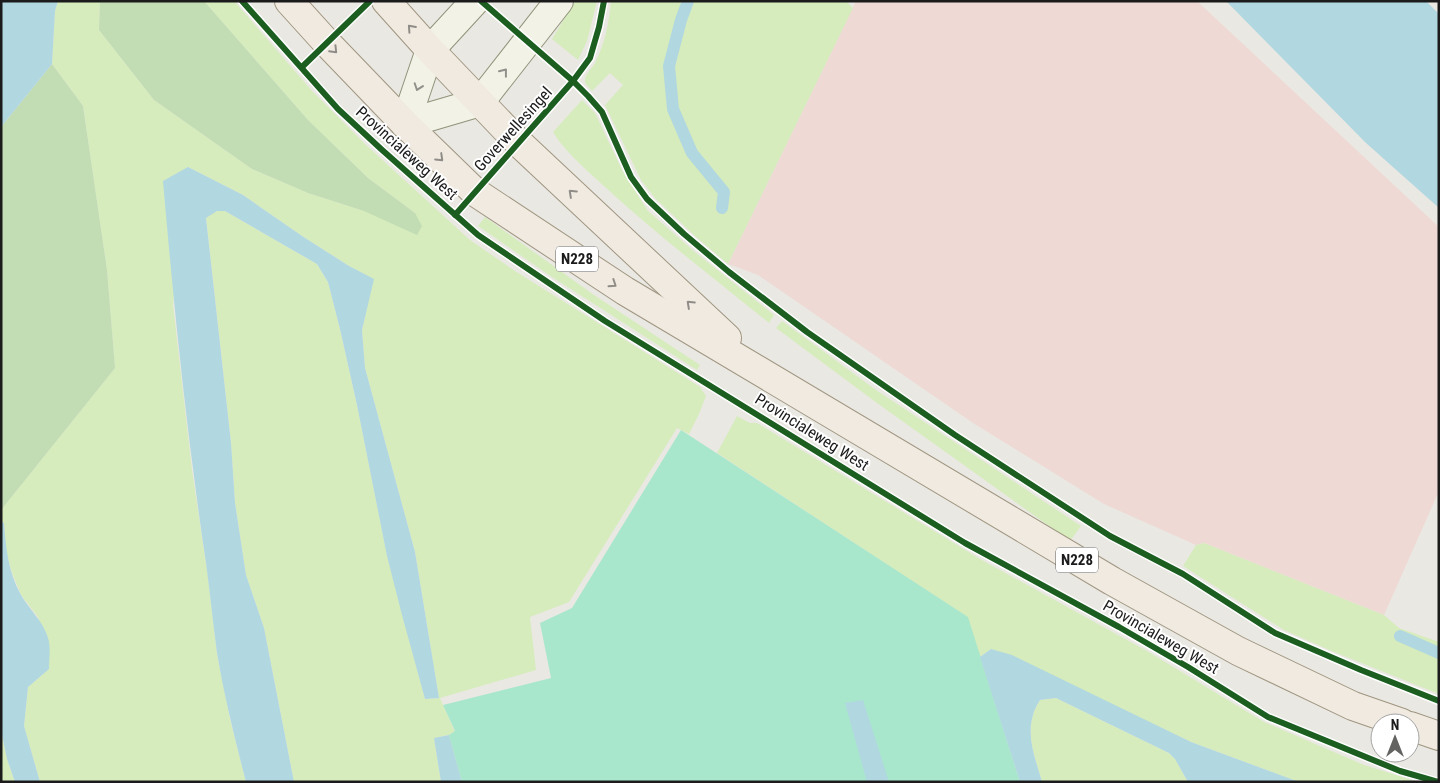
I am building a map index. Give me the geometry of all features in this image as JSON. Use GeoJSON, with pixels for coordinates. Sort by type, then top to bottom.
{"type":"FeatureCollection","features":[{"type":"Feature","properties":{"kind":"main road","name":"Provincialeweg West"},"geometry":{"type":"LineString","coordinates":[[289,1],[405,124],[475,192],[625,291],[1112,581],[1230,647],[1353,706],[1373,713]]}},
{"type":"Feature","properties":{"kind":"main road","name":"Provincialeweg West"},"geometry":{"type":"LineString","coordinates":[[386,1],[430,50],[554,176],[764,373]]}},
{"type":"Feature","properties":{"kind":"main road"},"geometry":{"type":"LineString","coordinates":[[405,124],[430,50],[475,1]]}},
{"type":"Feature","properties":{"kind":"main road"},"geometry":{"type":"LineString","coordinates":[[405,124],[480,102],[559,1]]}},
{"type":"Feature","properties":{"kind":"main road"},"geometry":{"type":"LineString","coordinates":[[1420,729],[1439,736]]}},
{"type":"Feature","properties":{"kind":"shaded area"},"geometry":{"type":"Polygon","coordinates":[[[856,1],[1197,1],[1439,227],[1439,491],[1384,615],[1204,543],[1196,545],[1104,504],[973,423],[758,275],[728,264],[856,1]]]}},
{"type":"Feature","properties":{"kind":"green space"},"geometry":{"type":"Polygon","coordinates":[[[58,1],[100,1],[99,30],[154,100],[252,169],[308,193],[364,211],[415,213],[368,178],[308,120],[204,1],[234,1],[313,92],[366,145],[470,240],[515,271],[700,387],[706,396],[689,434],[677,428],[569,602],[530,617],[536,670],[440,698],[455,732],[462,782],[448,735],[434,738],[441,782],[294,782],[264,628],[246,575],[235,503],[231,443],[206,217],[217,211],[225,211],[317,264],[328,282],[357,405],[387,555],[425,699],[439,698],[415,552],[365,368],[362,330],[373,279],[302,236],[243,195],[188,167],[173,305],[192,470],[217,654],[230,719],[246,782],[40,782],[24,726],[28,687],[49,669],[38,617],[21,595],[12,573],[6,552],[1,510],[115,368],[107,270],[83,106],[52,64],[55,11],[58,1]]]}},
{"type":"Feature","properties":{"kind":"green space"},"geometry":{"type":"Polygon","coordinates":[[[100,1],[204,1],[308,120],[368,178],[415,213],[422,226],[417,235],[364,211],[308,193],[252,169],[154,100],[99,30],[100,1]]]}},
{"type":"Feature","properties":{"kind":"green space"},"geometry":{"type":"Polygon","coordinates":[[[575,1],[597,1],[587,41],[578,60],[552,39],[575,1]]]}},
{"type":"Feature","properties":{"kind":"green space"},"geometry":{"type":"Polygon","coordinates":[[[611,1],[846,1],[853,8],[728,264],[655,198],[641,180],[605,105],[623,85],[610,73],[592,91],[585,83],[604,40],[611,1]]]}},
{"type":"Feature","properties":{"kind":"green space"},"geometry":{"type":"Polygon","coordinates":[[[52,64],[83,106],[107,270],[115,368],[1,510],[1,127],[52,64]]]}},
{"type":"Feature","properties":{"kind":"green space"},"geometry":{"type":"Polygon","coordinates":[[[582,100],[595,113],[623,172],[648,211],[696,253],[774,315],[769,323],[645,222],[570,154],[553,132],[582,100]]]}},
{"type":"Feature","properties":{"kind":"green space"},"geometry":{"type":"Polygon","coordinates":[[[485,217],[594,295],[700,365],[697,370],[552,277],[478,226],[485,217]]]}},
{"type":"Feature","properties":{"kind":"green space"},"geometry":{"type":"Polygon","coordinates":[[[782,321],[876,390],[1081,526],[1070,541],[776,328],[782,321]]]}},
{"type":"Feature","properties":{"kind":"green space"},"geometry":{"type":"Polygon","coordinates":[[[737,416],[750,423],[757,423],[980,559],[1147,651],[1264,722],[1364,765],[1418,782],[1299,782],[1191,742],[991,649],[980,657],[967,617],[717,453],[737,416]]]}},
{"type":"Feature","properties":{"kind":"green space"},"geometry":{"type":"Polygon","coordinates":[[[681,430],[968,617],[1020,782],[462,782],[449,735],[455,731],[443,705],[551,678],[540,623],[572,608],[681,430]]]}},
{"type":"Feature","properties":{"kind":"green space"},"geometry":{"type":"Polygon","coordinates":[[[1204,543],[1384,615],[1399,628],[1439,642],[1439,694],[1284,630],[1183,566],[1196,545],[1204,543]]]}},
{"type":"Feature","properties":{"kind":"green space"},"geometry":{"type":"Polygon","coordinates":[[[1056,698],[1169,753],[1175,759],[1188,782],[1042,782],[1031,741],[1031,724],[1034,711],[1040,700],[1056,698]]]}},
{"type":"Feature","properties":{"kind":"green space"},"geometry":{"type":"Polygon","coordinates":[[[1,730],[7,759],[15,782],[1,782],[1,730]]]}},
{"type":"Feature","properties":{"kind":"water"},"geometry":{"type":"Polygon","coordinates":[[[1,1],[58,1],[55,11],[52,64],[1,127],[1,1]]]}},
{"type":"Feature","properties":{"kind":"water"},"geometry":{"type":"Polygon","coordinates":[[[1226,1],[1426,1],[1439,14],[1439,208],[1366,143],[1226,1]]]}},
{"type":"Feature","properties":{"kind":"water"},"geometry":{"type":"Polygon","coordinates":[[[188,167],[243,195],[302,236],[349,266],[374,279],[362,330],[365,368],[415,552],[439,698],[425,699],[402,615],[387,556],[357,405],[328,282],[317,264],[225,211],[217,211],[206,218],[231,443],[235,503],[246,575],[264,628],[294,782],[246,782],[226,701],[217,653],[176,325],[163,181],[188,167]]]}},
{"type":"Feature","properties":{"kind":"water"},"geometry":{"type":"Polygon","coordinates":[[[1,522],[4,523],[8,560],[13,578],[24,600],[43,626],[49,642],[49,669],[28,687],[24,726],[40,782],[15,782],[7,759],[1,730],[1,522]]]}},
{"type":"Feature","properties":{"kind":"water"},"geometry":{"type":"Polygon","coordinates":[[[991,649],[1012,655],[1191,742],[1299,782],[1188,782],[1175,759],[1169,753],[1056,698],[1040,700],[1034,711],[1031,724],[1031,741],[1042,782],[1020,782],[980,657],[991,649]]]}},
{"type":"Feature","properties":{"kind":"water"},"geometry":{"type":"Polygon","coordinates":[[[863,700],[889,782],[867,782],[845,703],[863,700]]]}},
{"type":"Feature","properties":{"kind":"water"},"geometry":{"type":"Polygon","coordinates":[[[449,735],[462,782],[441,782],[434,738],[449,735]]]}},
{"type":"Feature","properties":{"kind":"waterway"},"geometry":{"type":"LineString","coordinates":[[688,1],[669,66],[673,109],[692,153],[724,192],[722,208]]}},
{"type":"Feature","properties":{"kind":"waterway"},"geometry":{"type":"LineString","coordinates":[[1400,636],[1439,653]]}},
{"type":"Feature","properties":{"kind":"cycle path"},"geometry":{"type":"LineString","coordinates":[[242,1],[338,109],[478,235],[605,321],[965,543],[1119,627],[1268,717],[1400,771],[1438,782]]}},
{"type":"Feature","properties":{"kind":"cycle path"},"geometry":{"type":"LineString","coordinates":[[302,67],[370,1]]}},
{"type":"Feature","properties":{"kind":"cycle path"},"geometry":{"type":"LineString","coordinates":[[481,1],[573,81],[602,112],[631,177],[647,199],[684,234],[729,272],[807,332],[955,435],[1110,536],[1183,574],[1275,633],[1439,701]]}},
{"type":"Feature","properties":{"kind":"cycle path","name":"Goverwellesingel"},"geometry":{"type":"LineString","coordinates":[[455,215],[573,81],[590,58],[604,1]]}}]}
